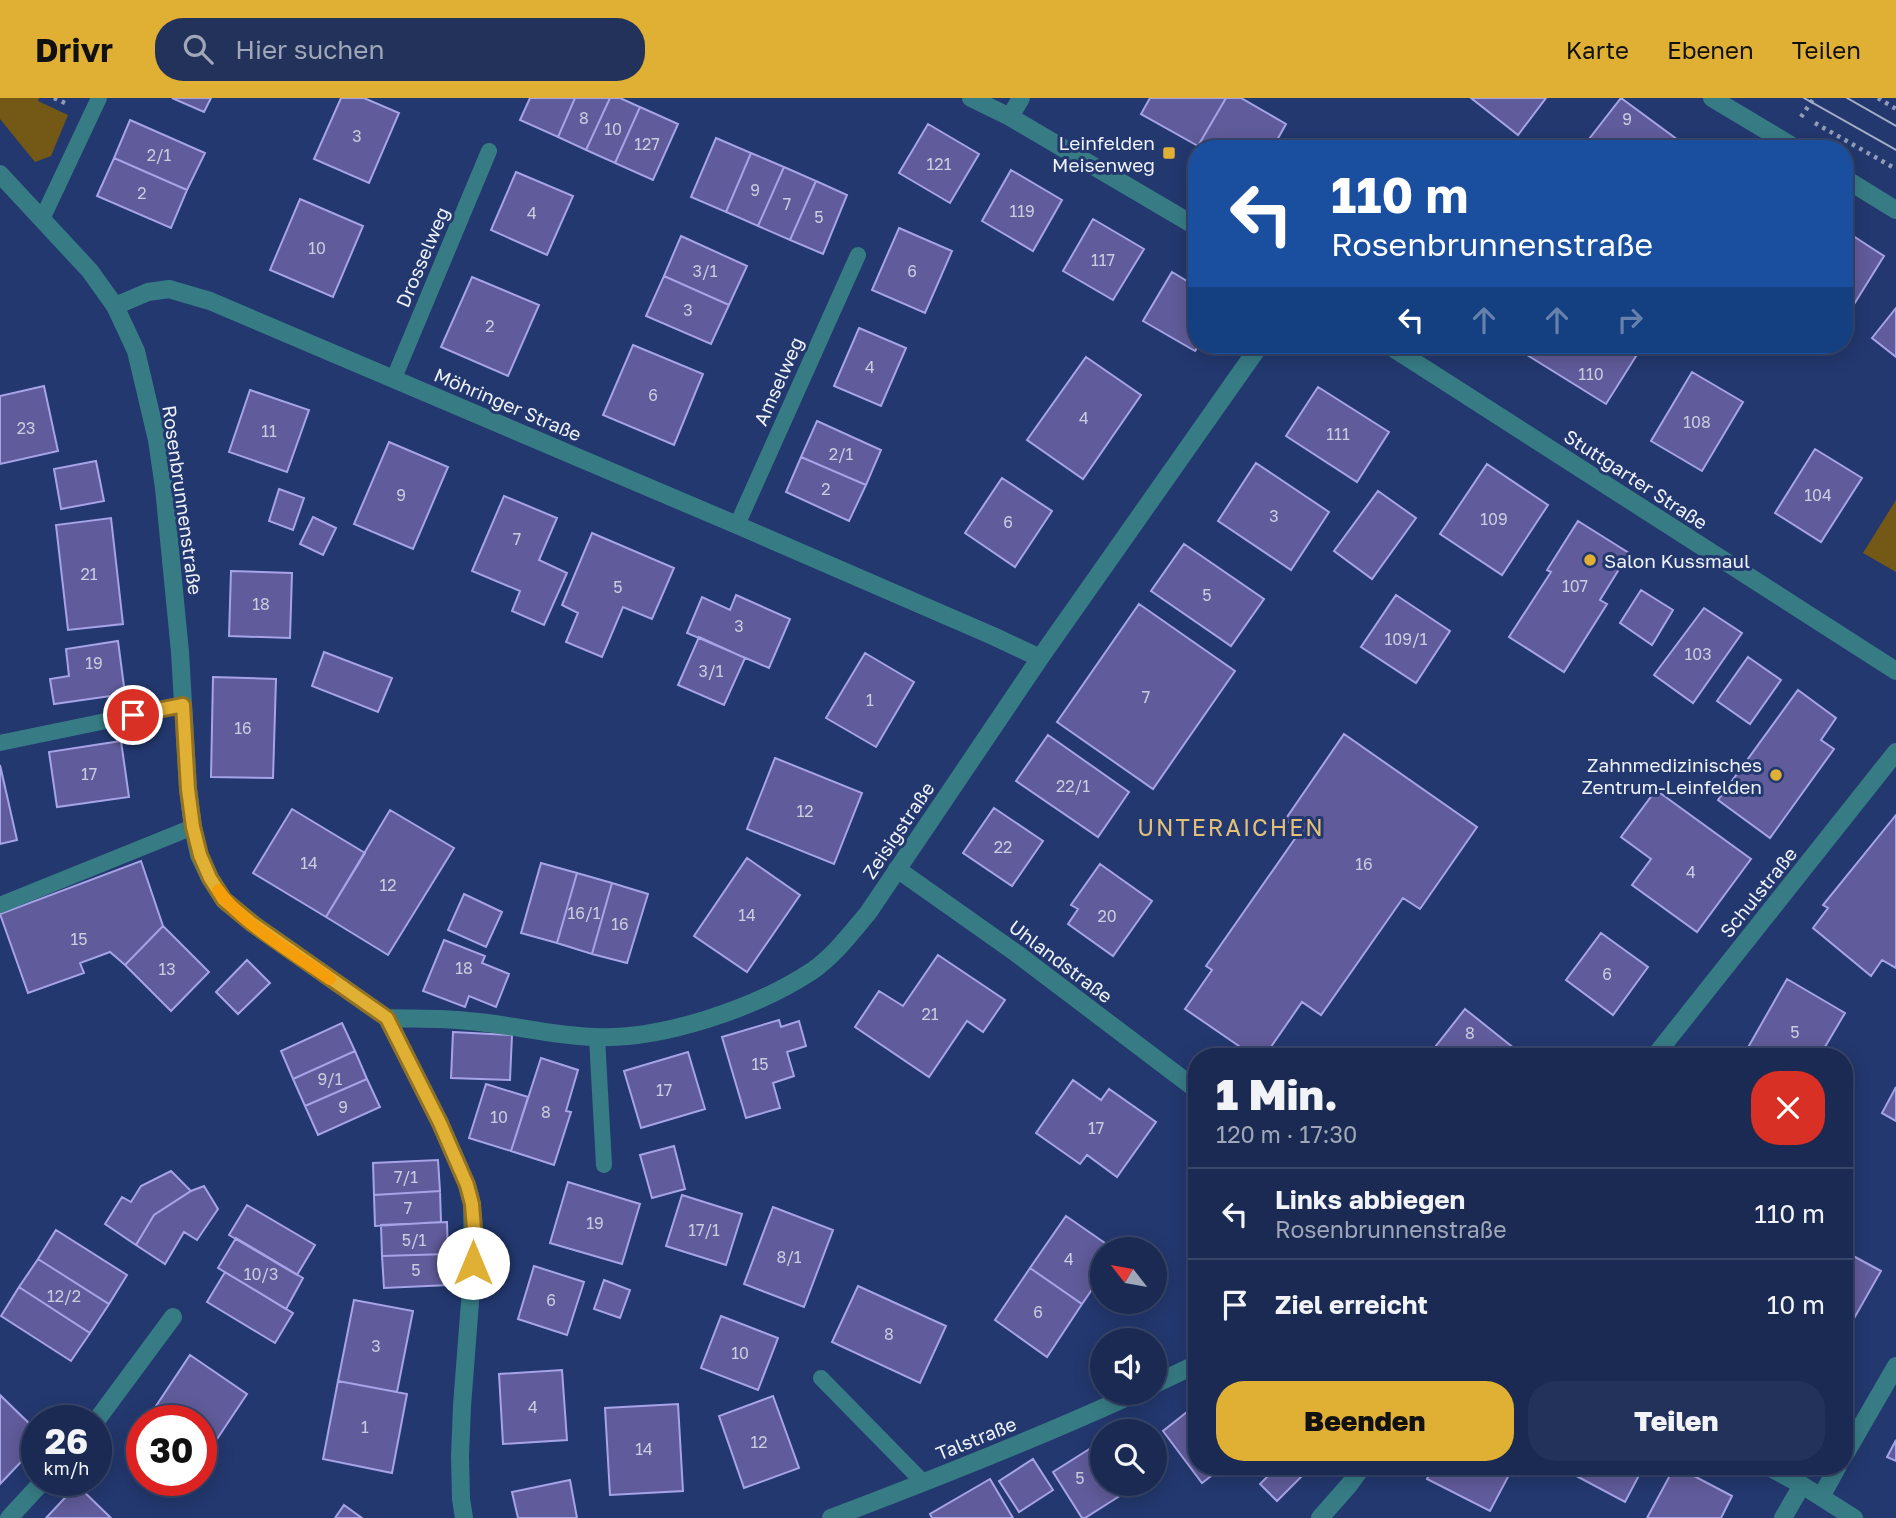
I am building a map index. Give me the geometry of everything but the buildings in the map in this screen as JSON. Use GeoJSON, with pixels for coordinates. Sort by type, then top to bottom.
{"type":"FeatureCollection","features":[{"type":"Feature","properties":{"kind":"street"},"geometry":{"type":"LineString","coordinates":[[971,98],[1010,117],[1188,222]]}},
{"type":"Feature","properties":{"kind":"street"},"geometry":{"type":"LineString","coordinates":[[1010,117],[1021,98]]}},
{"type":"Feature","properties":{"kind":"street"},"geometry":{"type":"LineString","coordinates":[[1712,98],[1782,140]]}},
{"type":"Feature","properties":{"kind":"street"},"geometry":{"type":"LineString","coordinates":[[0,174],[90,271],[115,306]]}},
{"type":"Feature","properties":{"kind":"street"},"geometry":{"type":"LineString","coordinates":[[1853,184],[1896,210]]}},
{"type":"Feature","properties":{"kind":"street","name":"Möhringer Straße"},"geometry":{"type":"LineString","coordinates":[[115,306],[148,292],[169,289],[210,301],[1040,658]]}},
{"type":"Feature","properties":{"kind":"street","name":"Rosenbrunnenstraße"},"geometry":{"type":"LineString","coordinates":[[115,306],[136,351],[157,440],[172,568],[188,789],[200,855],[224,900],[253,924],[387,1018],[408,1056],[467,1185],[472,1204],[473,1263],[460,1456],[464,1518]]}},
{"type":"Feature","properties":{"kind":"street","name":"Zeisigstraße"},"geometry":{"type":"LineString","coordinates":[[387,1018],[467,1020],[597,1038],[647,1034],[690,1024],[738,1008],[814,970],[841,946],[868,913],[1040,658],[1254,354]]}},
{"type":"Feature","properties":{"kind":"street","name":"Stuttgarter Straße"},"geometry":{"type":"LineString","coordinates":[[1402,354],[1896,671]]}},
{"type":"Feature","properties":{"kind":"street","name":"Schulstraße"},"geometry":{"type":"LineString","coordinates":[[1661,1048],[1896,752]]}},
{"type":"Feature","properties":{"kind":"street","name":"Uhlandstraße"},"geometry":{"type":"LineString","coordinates":[[897,869],[1027,961],[1188,1083]]}},
{"type":"Feature","properties":{"kind":"street"},"geometry":{"type":"LineString","coordinates":[[108,1405],[173,1317]]}},
{"type":"Feature","properties":{"kind":"street"},"geometry":{"type":"LineString","coordinates":[[1853,1440],[1896,1366]]}},
{"type":"Feature","properties":{"kind":"street"},"geometry":{"type":"LineString","coordinates":[[1167,1378],[1188,1368]]}},
{"type":"Feature","properties":{"kind":"street","name":"Talstraße"},"geometry":{"type":"LineString","coordinates":[[831,1518],[1109,1405]]}},
{"type":"Feature","properties":{"kind":"street"},"geometry":{"type":"LineString","coordinates":[[1320,1518],[1356,1475]]}},
{"type":"Feature","properties":{"kind":"street"},"geometry":{"type":"LineString","coordinates":[[1783,1475],[1854,1518]]}},
{"type":"Feature","properties":{"kind":"street"},"geometry":{"type":"LineString","coordinates":[[1821,1497],[1833,1475]]}},
{"type":"Feature","properties":{"kind":"street"},"geometry":{"type":"LineString","coordinates":[[1783,1518],[1801,1485]]}},
{"type":"Feature","properties":{"kind":"street"},"geometry":{"type":"LineString","coordinates":[[9,1518],[29,1496]]}},
{"type":"Feature","properties":{"kind":"lane"},"geometry":{"type":"LineString","coordinates":[[42,219],[99,98]]}},
{"type":"Feature","properties":{"kind":"lane","name":"Drosselweg"},"geometry":{"type":"LineString","coordinates":[[394,378],[489,151]]}},
{"type":"Feature","properties":{"kind":"lane","name":"Amselweg"},"geometry":{"type":"LineString","coordinates":[[737,526],[858,254]]}},
{"type":"Feature","properties":{"kind":"lane"},"geometry":{"type":"LineString","coordinates":[[0,743],[183,705]]}},
{"type":"Feature","properties":{"kind":"lane"},"geometry":{"type":"LineString","coordinates":[[0,905],[193,827]]}},
{"type":"Feature","properties":{"kind":"lane"},"geometry":{"type":"LineString","coordinates":[[597,1038],[604,1165]]}},
{"type":"Feature","properties":{"kind":"lane"},"geometry":{"type":"LineString","coordinates":[[821,1378],[923,1482]]}},
{"type":"Feature","properties":{"kind":"path"},"geometry":{"type":"LineString","coordinates":[[1878,98],[1896,109]]}},
{"type":"Feature","properties":{"kind":"path"},"geometry":{"type":"LineString","coordinates":[[1814,122],[1845,140]]}},
{"type":"Feature","properties":{"kind":"path"},"geometry":{"type":"LineString","coordinates":[[1853,144],[1896,169]]}},
{"type":"Feature","properties":{"kind":"shaded area"},"geometry":{"type":"Polygon","coordinates":[[[0,98],[39,98],[38,101],[68,115],[51,156],[35,162],[0,119],[0,98]]]}},
{"type":"Feature","properties":{"kind":"shaded area"},"geometry":{"type":"Polygon","coordinates":[[[1896,500],[1896,572],[1863,553],[1896,500]]]}},
{"type":"Feature","properties":{"kind":"tram line"},"geometry":{"type":"LineString","coordinates":[[1804,98],[1896,150]]}},
{"type":"Feature","properties":{"kind":"tram line"},"geometry":{"type":"LineString","coordinates":[[1847,98],[1896,126]]}},
{"type":"Feature","properties":{"kind":"slow traffic"},"geometry":{"type":"LineString","coordinates":[[218,890],[224,900],[253,924],[330,979]]}},
{"type":"Feature","properties":{"kind":"place","name":"Leinfelden Meisenweg"},"geometry":{"type":"Point","coordinates":[1169,153]}},
{"type":"Feature","properties":{"kind":"place","name":"Salon Kussmaul"},"geometry":{"type":"Point","coordinates":[1590,560]}},
{"type":"Feature","properties":{"kind":"place","name":"Zahnmedizinisches Zentrum-Leinfelden"},"geometry":{"type":"Point","coordinates":[1776,775]}},
{"type":"Feature","properties":{"kind":"district","name":"UNTERAICHEN"},"geometry":{"type":"Point","coordinates":[1231,827]}},
{"type":"Feature","properties":{"kind":"route"},"geometry":{"type":"LineString","coordinates":[[133,715],[183,705],[193,827],[200,855],[224,900],[298,957],[387,1018],[408,1056],[467,1185],[474,1229],[473,1263]]}}]}
